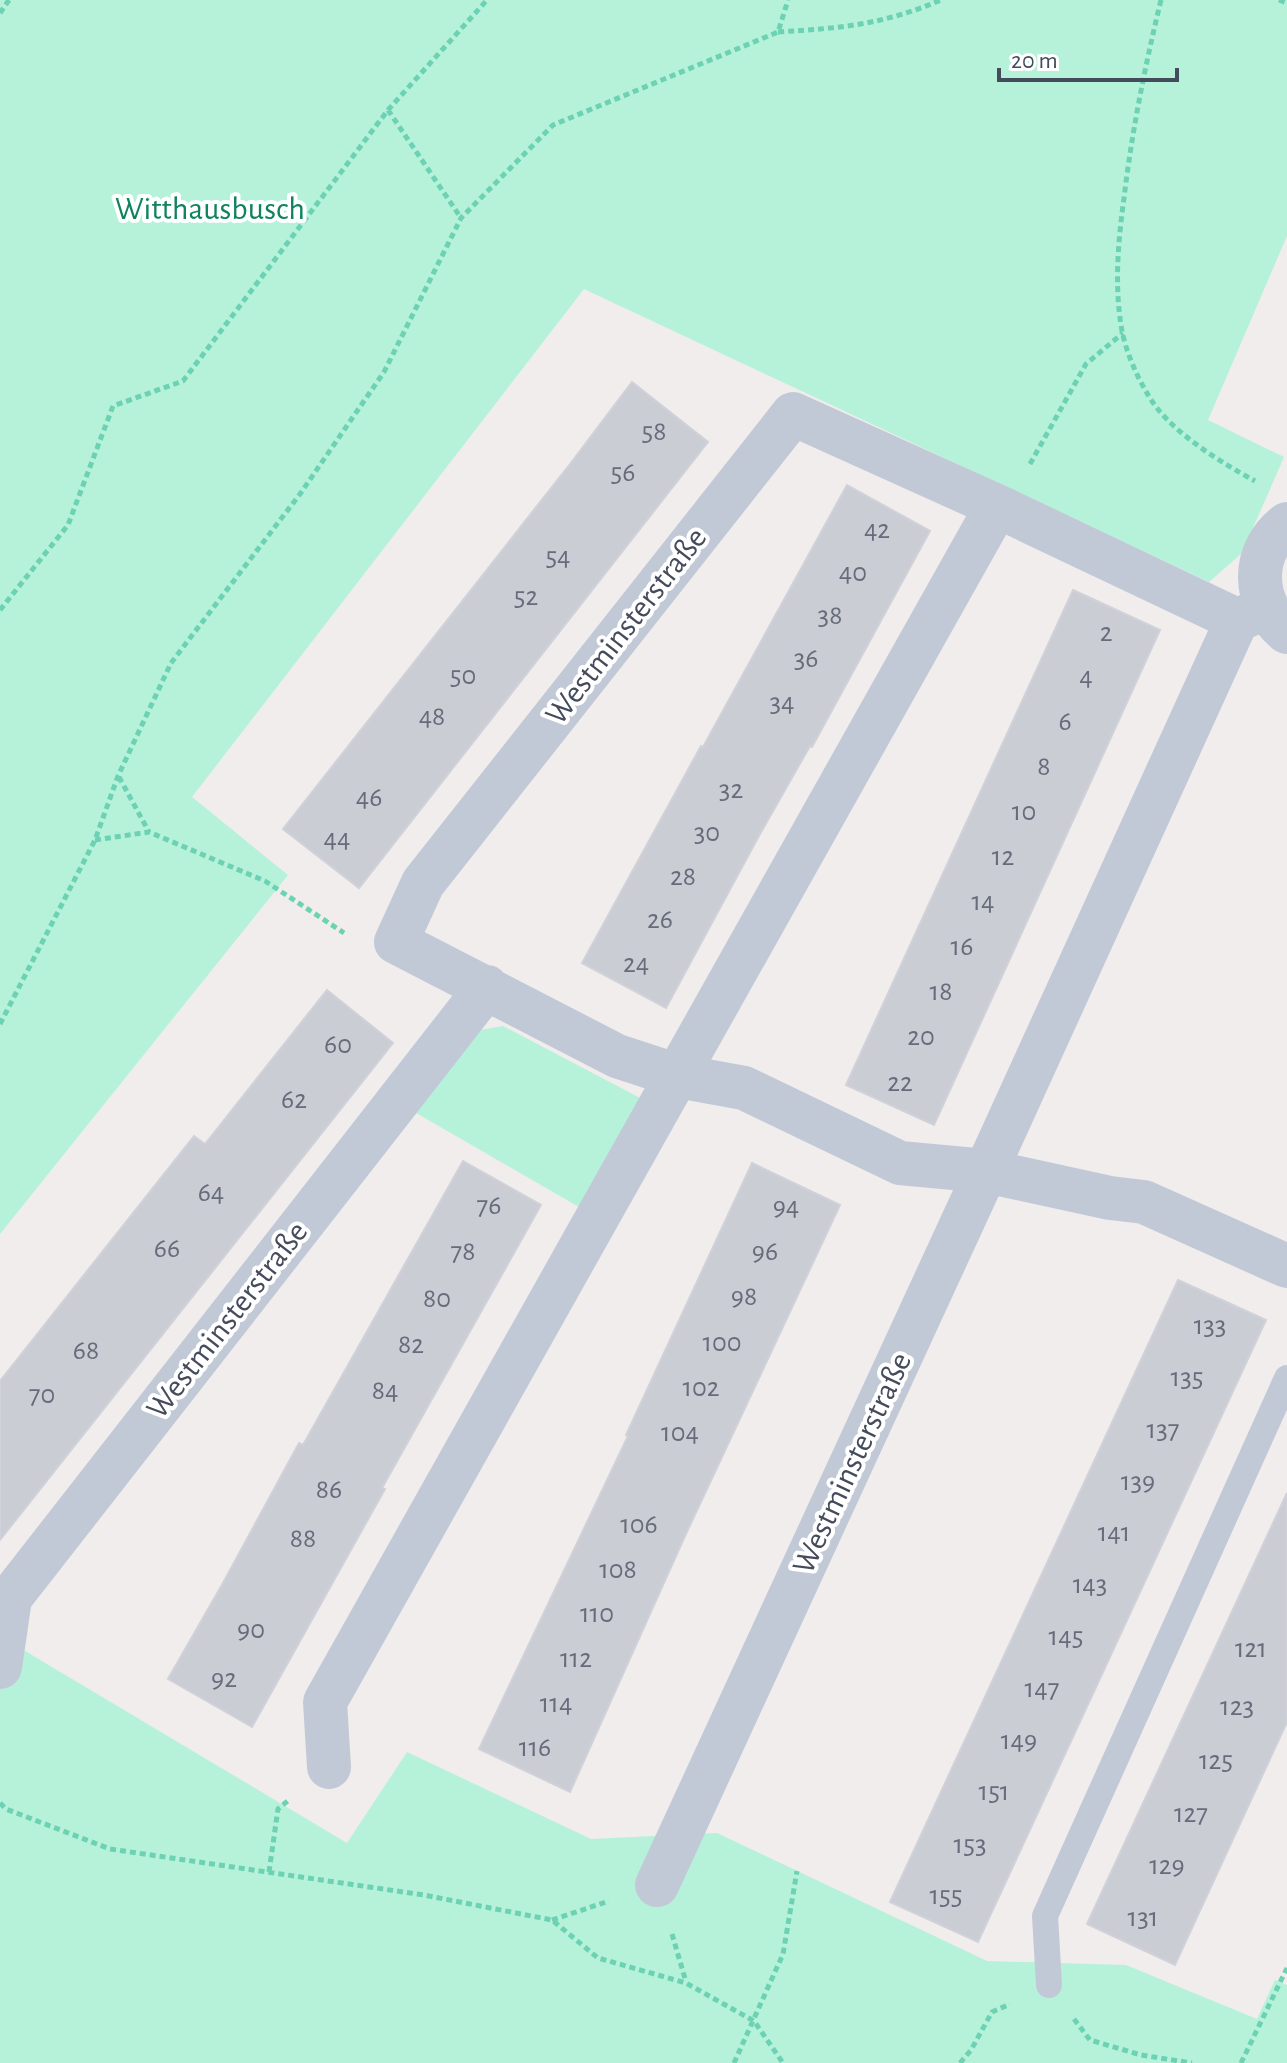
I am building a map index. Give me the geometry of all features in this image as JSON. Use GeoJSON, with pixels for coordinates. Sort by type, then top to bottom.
{"type":"FeatureCollection","features":[{"type":"Feature","properties":{"kind":"street","name":"Westminsterstraße"},"geometry":{"type":"LineString","coordinates":[[396,942],[423,883],[793,414],[1263,620],[986,1171],[657,1885]]}},
{"type":"Feature","properties":{"kind":"street"},"geometry":{"type":"LineString","coordinates":[[1263,620],[1260,566],[1267,547],[1279,530],[1277,505]]}},
{"type":"Feature","properties":{"kind":"street"},"geometry":{"type":"LineString","coordinates":[[329,1767],[325,1702],[997,506]]}},
{"type":"Feature","properties":{"kind":"street"},"geometry":{"type":"LineString","coordinates":[[396,942],[617,1056],[678,1076],[744,1088],[900,1163],[986,1171],[1110,1198],[1144,1202],[1287,1266]]}},
{"type":"Feature","properties":{"kind":"street","name":"Westminsterstraße"},"geometry":{"type":"LineString","coordinates":[[0,1667],[10,1598],[487,987]]}},
{"type":"Feature","properties":{"kind":"lane"},"geometry":{"type":"LineString","coordinates":[[1049,1985],[1045,1916],[1287,1378]]}},
{"type":"Feature","properties":{"kind":"path"},"geometry":{"type":"LineString","coordinates":[[0,13],[9,0]]}},
{"type":"Feature","properties":{"kind":"path"},"geometry":{"type":"LineString","coordinates":[[0,610],[68,525],[113,406],[183,381],[388,110],[487,0]]}},
{"type":"Feature","properties":{"kind":"path"},"geometry":{"type":"LineString","coordinates":[[778,32],[788,0]]}},
{"type":"Feature","properties":{"kind":"path"},"geometry":{"type":"LineString","coordinates":[[0,1024],[95,840],[118,776],[171,663],[300,494],[384,372],[461,218],[553,125],[778,32],[846,28],[878,22],[941,0]]}},
{"type":"Feature","properties":{"kind":"path"},"geometry":{"type":"LineString","coordinates":[[1161,0],[1142,79],[1118,247],[1118,299],[1123,333],[1147,395],[1168,420],[1277,505]]}},
{"type":"Feature","properties":{"kind":"path"},"geometry":{"type":"LineString","coordinates":[[1279,0],[1287,3]]}},
{"type":"Feature","properties":{"kind":"path"},"geometry":{"type":"LineString","coordinates":[[388,110],[461,218]]}},
{"type":"Feature","properties":{"kind":"path"},"geometry":{"type":"LineString","coordinates":[[997,506],[1013,494],[1086,364],[1123,333]]}},
{"type":"Feature","properties":{"kind":"path"},"geometry":{"type":"LineString","coordinates":[[118,776],[149,832]]}},
{"type":"Feature","properties":{"kind":"path"},"geometry":{"type":"LineString","coordinates":[[95,840],[149,832],[265,881],[348,936],[396,942]]}},
{"type":"Feature","properties":{"kind":"path"},"geometry":{"type":"LineString","coordinates":[[269,1872],[278,1809],[329,1767]]}},
{"type":"Feature","properties":{"kind":"path"},"geometry":{"type":"LineString","coordinates":[[0,1803],[6,1809],[110,1849],[424,1895],[552,1920],[598,1958],[686,1983],[754,2021],[783,2063]]}},
{"type":"Feature","properties":{"kind":"path"},"geometry":{"type":"LineString","coordinates":[[734,2063],[783,1954],[797,1871]]}},
{"type":"Feature","properties":{"kind":"path"},"geometry":{"type":"LineString","coordinates":[[1241,2063],[1287,1968]]}},
{"type":"Feature","properties":{"kind":"path"},"geometry":{"type":"LineString","coordinates":[[960,2063],[971,2050],[992,2012],[1049,1985],[1090,2040],[1141,2055],[1192,2063]]}},
{"type":"Feature","properties":{"kind":"green space","name":"Witthausbusch"},"geometry":{"type":"Polygon","coordinates":[[[0,0],[1287,0],[1287,236],[1208,420],[1284,457],[1242,553],[1209,582],[584,289],[192,797],[288,875],[0,1234],[0,0]]]}},
{"type":"Feature","properties":{"kind":"green space"},"geometry":{"type":"Polygon","coordinates":[[[503,1026],[644,1100],[579,1207],[411,1110],[474,1031],[503,1026]]]}},
{"type":"Feature","properties":{"kind":"green space"},"geometry":{"type":"Polygon","coordinates":[[[0,1636],[347,1843],[407,1752],[591,1839],[717,1833],[987,1961],[1126,1965],[1257,2019],[1275,1980],[1287,1985],[1287,2063],[0,2063],[0,1636]]]}},
{"type":"Feature","properties":{"kind":"building"},"geometry":{"type":"Polygon","coordinates":[[[632,382],[708,442],[359,888],[283,829],[632,382]]]}},
{"type":"Feature","properties":{"kind":"building"},"geometry":{"type":"Polygon","coordinates":[[[847,485],[930,531],[666,1008],[582,963],[847,485]]]}},
{"type":"Feature","properties":{"kind":"building"},"geometry":{"type":"Polygon","coordinates":[[[1073,590],[1160,630],[934,1125],[846,1085],[1073,590]]]}},
{"type":"Feature","properties":{"kind":"building"},"geometry":{"type":"Polygon","coordinates":[[[327,990],[393,1043],[0,1540],[0,1381],[194,1136],[205,1144],[327,990]]]}},
{"type":"Feature","properties":{"kind":"building"},"geometry":{"type":"Polygon","coordinates":[[[463,1161],[541,1205],[252,1727],[168,1679],[299,1443],[303,1445],[463,1161]]]}},
{"type":"Feature","properties":{"kind":"building"},"geometry":{"type":"Polygon","coordinates":[[[752,1163],[840,1205],[685,1536],[570,1792],[479,1749],[628,1436],[752,1163]]]}},
{"type":"Feature","properties":{"kind":"building"},"geometry":{"type":"Polygon","coordinates":[[[1178,1280],[1266,1320],[978,1942],[890,1902],[1178,1280]]]}},
{"type":"Feature","properties":{"kind":"building"},"geometry":{"type":"Polygon","coordinates":[[[1287,1493],[1287,1722],[1175,1965],[1087,1924],[1287,1493]]]}}]}
